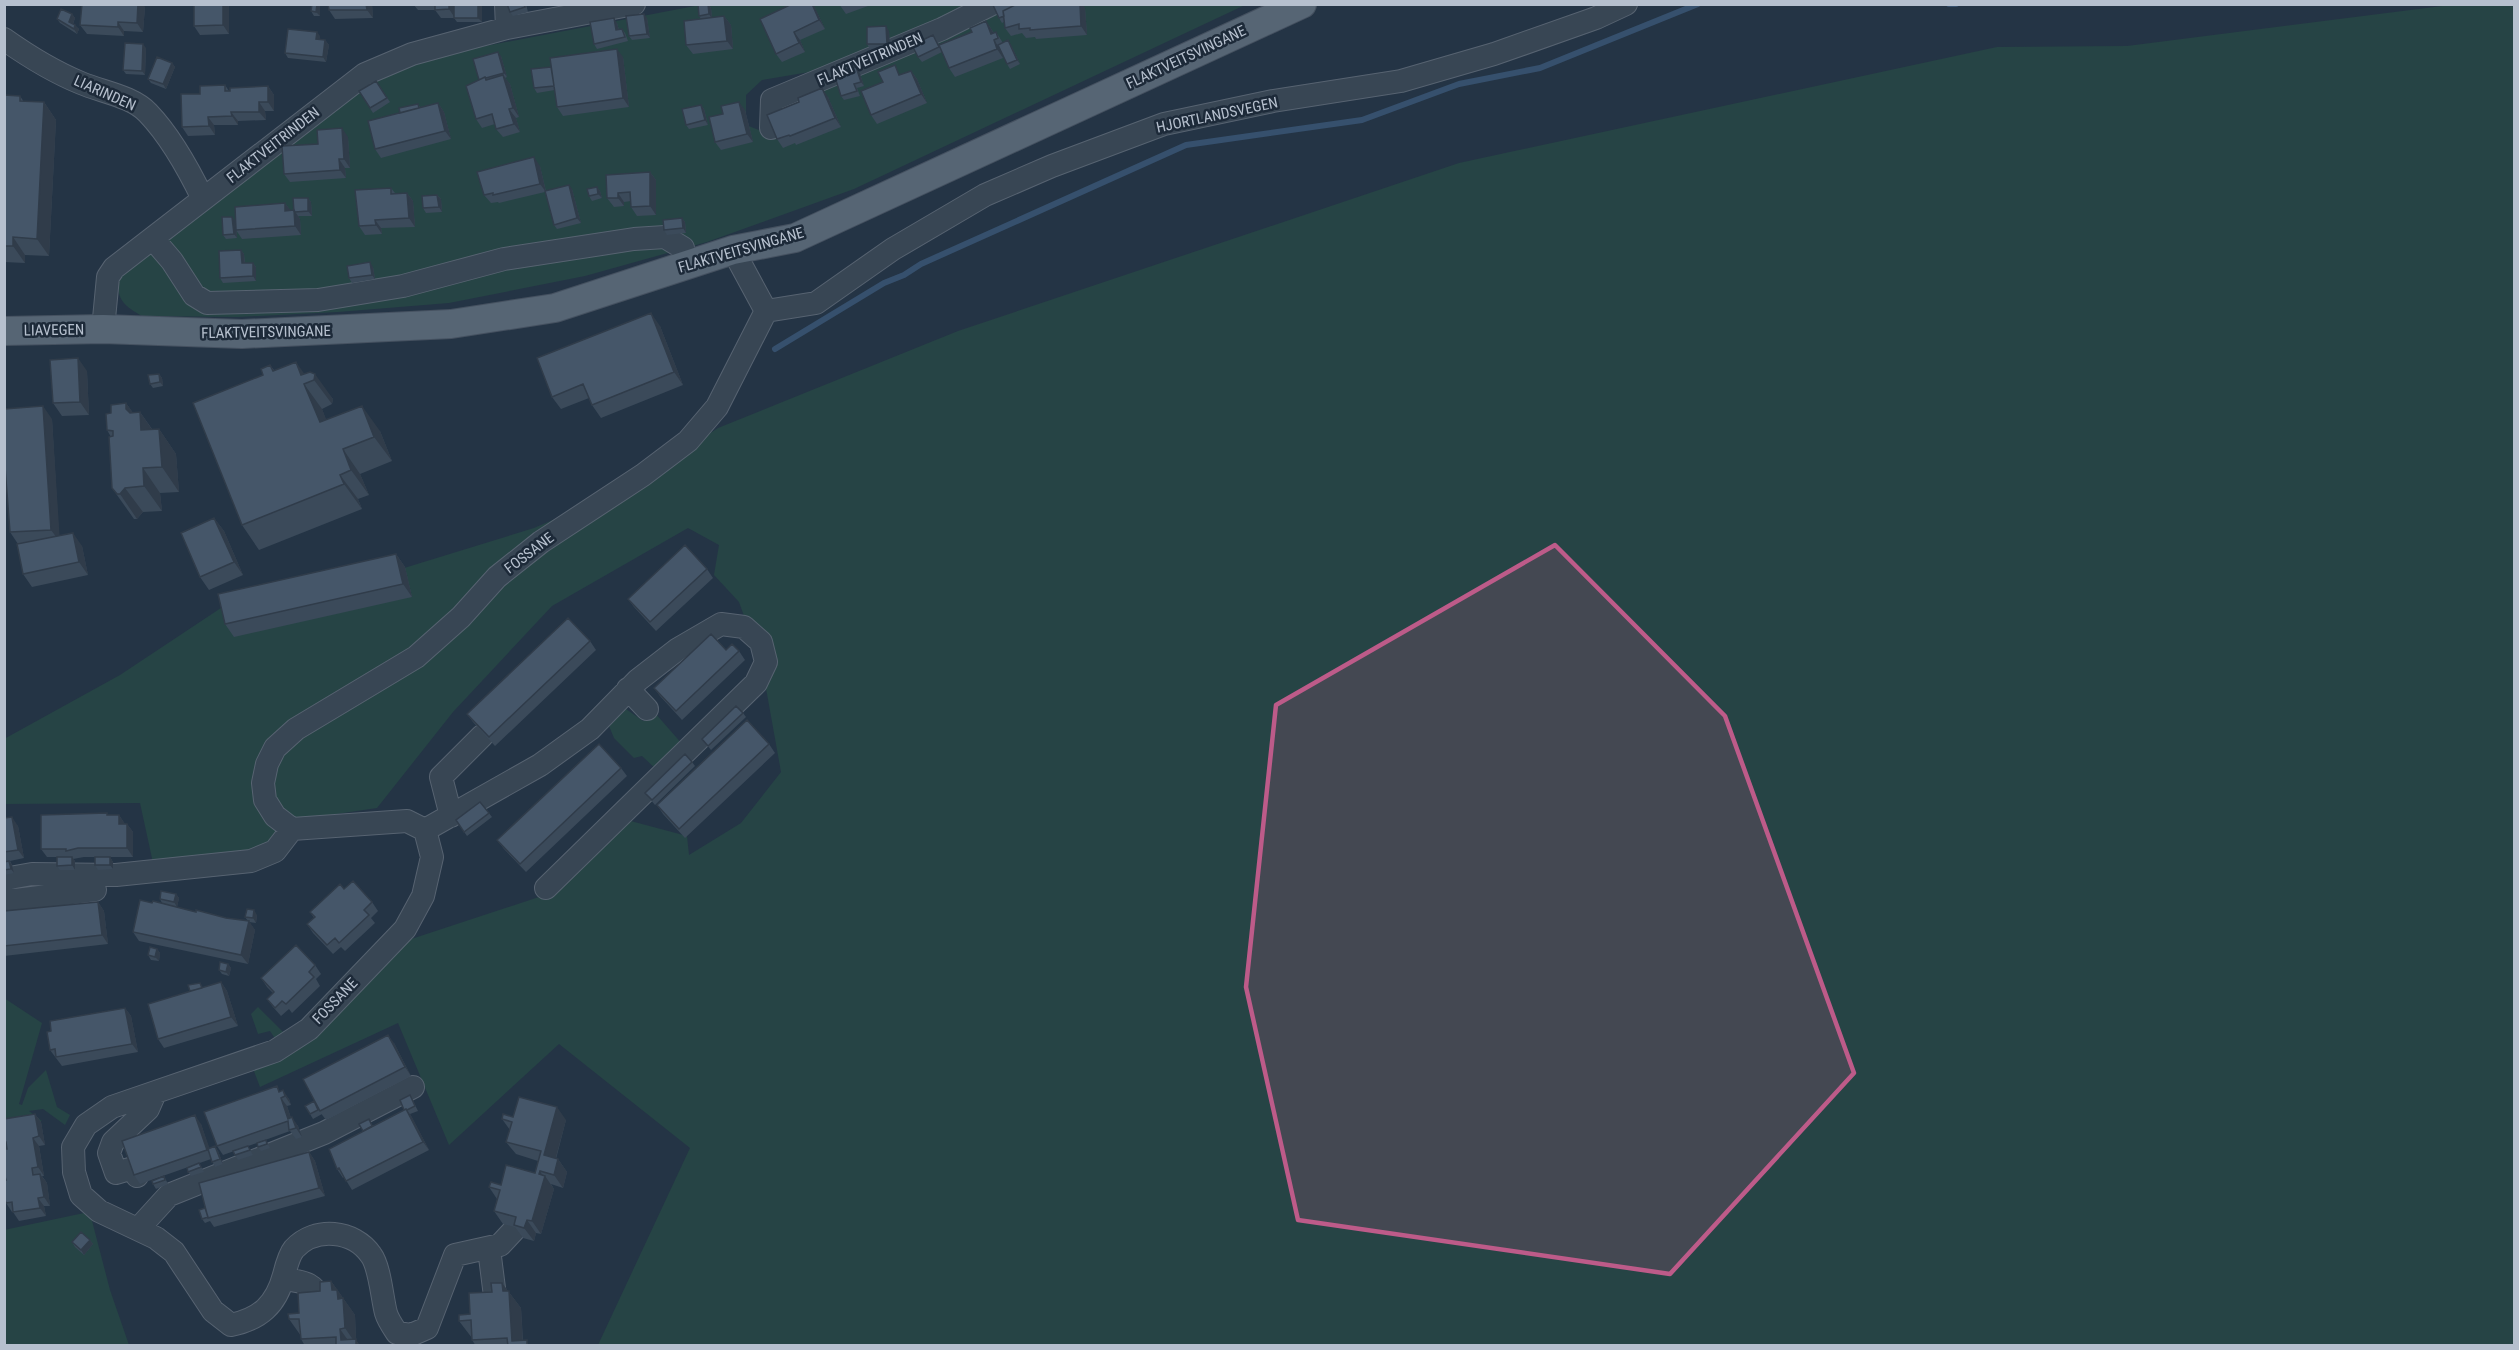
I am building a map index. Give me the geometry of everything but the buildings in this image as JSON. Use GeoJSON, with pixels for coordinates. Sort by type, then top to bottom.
{"type":"FeatureCollection","features":[{"type":"Feature","properties":{"kind":"main road","name":"FLAKTVEITSVINGANE"},"geometry":{"type":"LineString","coordinates":[[103,329],[242,334],[451,324],[555,308],[733,250],[795,238],[1302,4]]}},
{"type":"Feature","properties":{"kind":"main road","name":"LIAVEGEN"},"geometry":{"type":"LineString","coordinates":[[4,331],[103,329]]}},
{"type":"Feature","properties":{"kind":"street"},"geometry":{"type":"LineString","coordinates":[[506,4],[507,28]]}},
{"type":"Feature","properties":{"kind":"street","name":"FLAKTVEITRINDEN"},"geometry":{"type":"LineString","coordinates":[[103,329],[108,277],[126,258],[154,240],[365,74],[412,54],[507,28],[634,4]]}},
{"type":"Feature","properties":{"kind":"street","name":"FLAKTVEITRINDEN"},"geometry":{"type":"LineString","coordinates":[[771,128],[772,100],[942,29],[992,4]]}},
{"type":"Feature","properties":{"kind":"street","name":"HJORTLANDSVEGEN"},"geometry":{"type":"LineString","coordinates":[[766,311],[816,303],[893,249],[985,195],[1052,166],[1164,124],[1273,101],[1401,81],[1494,54],[1596,18],[1626,4]]}},
{"type":"Feature","properties":{"kind":"street","name":"LIARINDEN"},"geometry":{"type":"LineString","coordinates":[[4,39],[39,62],[80,83],[121,97],[147,112],[170,142],[202,200]]}},
{"type":"Feature","properties":{"kind":"street","name":"FLAKTVEITSVINGANE"},"geometry":{"type":"LineString","coordinates":[[154,240],[172,261],[194,295],[207,303],[318,300],[403,286],[504,259],[634,239],[665,237],[683,248]]}},
{"type":"Feature","properties":{"kind":"street"},"geometry":{"type":"LineString","coordinates":[[733,250],[766,311]]}},
{"type":"Feature","properties":{"kind":"street","name":"FOSSANE"},"geometry":{"type":"LineString","coordinates":[[292,828],[275,816],[265,800],[263,783],[267,765],[275,748],[296,729],[416,657],[461,617],[497,577],[523,556],[643,475],[688,441],[717,407],[766,311]]}},
{"type":"Feature","properties":{"kind":"street"},"geometry":{"type":"LineString","coordinates":[[4,879],[32,874],[116,875],[251,861],[275,851],[292,828],[407,821],[425,830],[549,759],[591,729],[628,689],[678,649],[721,624],[744,627],[761,642],[766,662],[756,683],[546,888]]}},
{"type":"Feature","properties":{"kind":"street"},"geometry":{"type":"LineString","coordinates":[[628,689],[647,709]]}},
{"type":"Feature","properties":{"kind":"street"},"geometry":{"type":"LineString","coordinates":[[451,816],[441,777],[482,736]]}},
{"type":"Feature","properties":{"kind":"street","name":"FOSSANE"},"geometry":{"type":"LineString","coordinates":[[425,830],[432,857],[423,896],[405,929],[309,1029],[275,1052],[112,1107],[86,1125],[73,1147],[74,1172],[81,1195],[99,1211],[156,1238],[174,1252],[213,1311],[231,1325],[251,1321],[267,1308],[280,1290],[293,1250],[307,1239],[324,1234],[340,1234],[358,1241],[373,1256],[387,1316],[397,1333],[411,1335],[427,1328],[455,1255],[500,1245],[514,1230]]}},
{"type":"Feature","properties":{"kind":"street"},"geometry":{"type":"LineString","coordinates":[[4,894],[57,875]]}},
{"type":"Feature","properties":{"kind":"street"},"geometry":{"type":"LineString","coordinates":[[4,899],[16,900],[95,890]]}},
{"type":"Feature","properties":{"kind":"street"},"geometry":{"type":"LineString","coordinates":[[138,1229],[169,1195],[324,1133],[413,1087]]}},
{"type":"Feature","properties":{"kind":"street"},"geometry":{"type":"LineString","coordinates":[[137,1176],[133,1168],[116,1173],[109,1153],[113,1142],[148,1108],[155,1093]]}},
{"type":"Feature","properties":{"kind":"street"},"geometry":{"type":"LineString","coordinates":[[489,1249],[496,1304]]}},
{"type":"Feature","properties":{"kind":"street"},"geometry":{"type":"LineString","coordinates":[[283,1279],[308,1283],[318,1292],[324,1303]]}},
{"type":"Feature","properties":{"kind":"highlighted area"},"geometry":{"type":"Polygon","coordinates":[[[1555,545],[1725,716],[1854,1073],[1670,1274],[1298,1220],[1246,987],[1276,705],[1555,545]]]}},
{"type":"Feature","properties":{"kind":"green space"},"geometry":{"type":"Polygon","coordinates":[[[700,5],[979,5],[839,67],[762,80],[746,95],[746,125],[772,135],[821,86],[1008,5],[1245,5],[854,189],[707,242],[585,276],[449,303],[238,317],[142,316],[124,303],[121,298],[118,287],[120,272],[365,86],[393,71],[475,48],[700,5]]]}},
{"type":"Feature","properties":{"kind":"green space"},"geometry":{"type":"Polygon","coordinates":[[[2450,5],[2514,5],[2514,1345],[598,1345],[690,1148],[559,1044],[449,1145],[398,1023],[260,1087],[252,1066],[381,949],[542,896],[627,820],[687,836],[689,855],[741,823],[781,772],[762,666],[739,602],[714,575],[719,545],[688,528],[552,606],[453,712],[377,808],[296,820],[264,860],[155,872],[140,803],[5,804],[4,739],[120,675],[236,598],[326,592],[534,528],[625,489],[718,428],[958,331],[1459,163],[1997,47],[2127,46],[2450,5]]]}},
{"type":"Feature","properties":{"kind":"green space"},"geometry":{"type":"Polygon","coordinates":[[[626,709],[643,721],[655,713],[683,745],[657,770],[642,756],[634,758],[614,738],[609,726],[626,709]]]}},
{"type":"Feature","properties":{"kind":"green space"},"geometry":{"type":"Polygon","coordinates":[[[4,998],[42,1023],[19,1104],[22,1105],[28,1088],[46,1070],[57,1107],[70,1115],[65,1125],[43,1109],[29,1111],[42,1121],[5,1128],[4,998]]]}},
{"type":"Feature","properties":{"kind":"green space"},"geometry":{"type":"Polygon","coordinates":[[[258,1007],[285,1034],[276,1040],[270,1031],[258,1034],[251,1014],[258,1007]]]}},
{"type":"Feature","properties":{"kind":"green space"},"geometry":{"type":"Polygon","coordinates":[[[84,1213],[91,1217],[110,1290],[129,1345],[5,1345],[4,1230],[84,1213]]]}},
{"type":"Feature","properties":{"kind":"waterway"},"geometry":{"type":"LineString","coordinates":[[775,349],[884,283],[904,275],[921,264],[1186,145],[1362,120],[1459,84],[1540,68],[1698,4]]}},
{"type":"Feature","properties":{"kind":"waterway"},"geometry":{"type":"LineString","coordinates":[[1949,4],[1956,4]]}}]}
